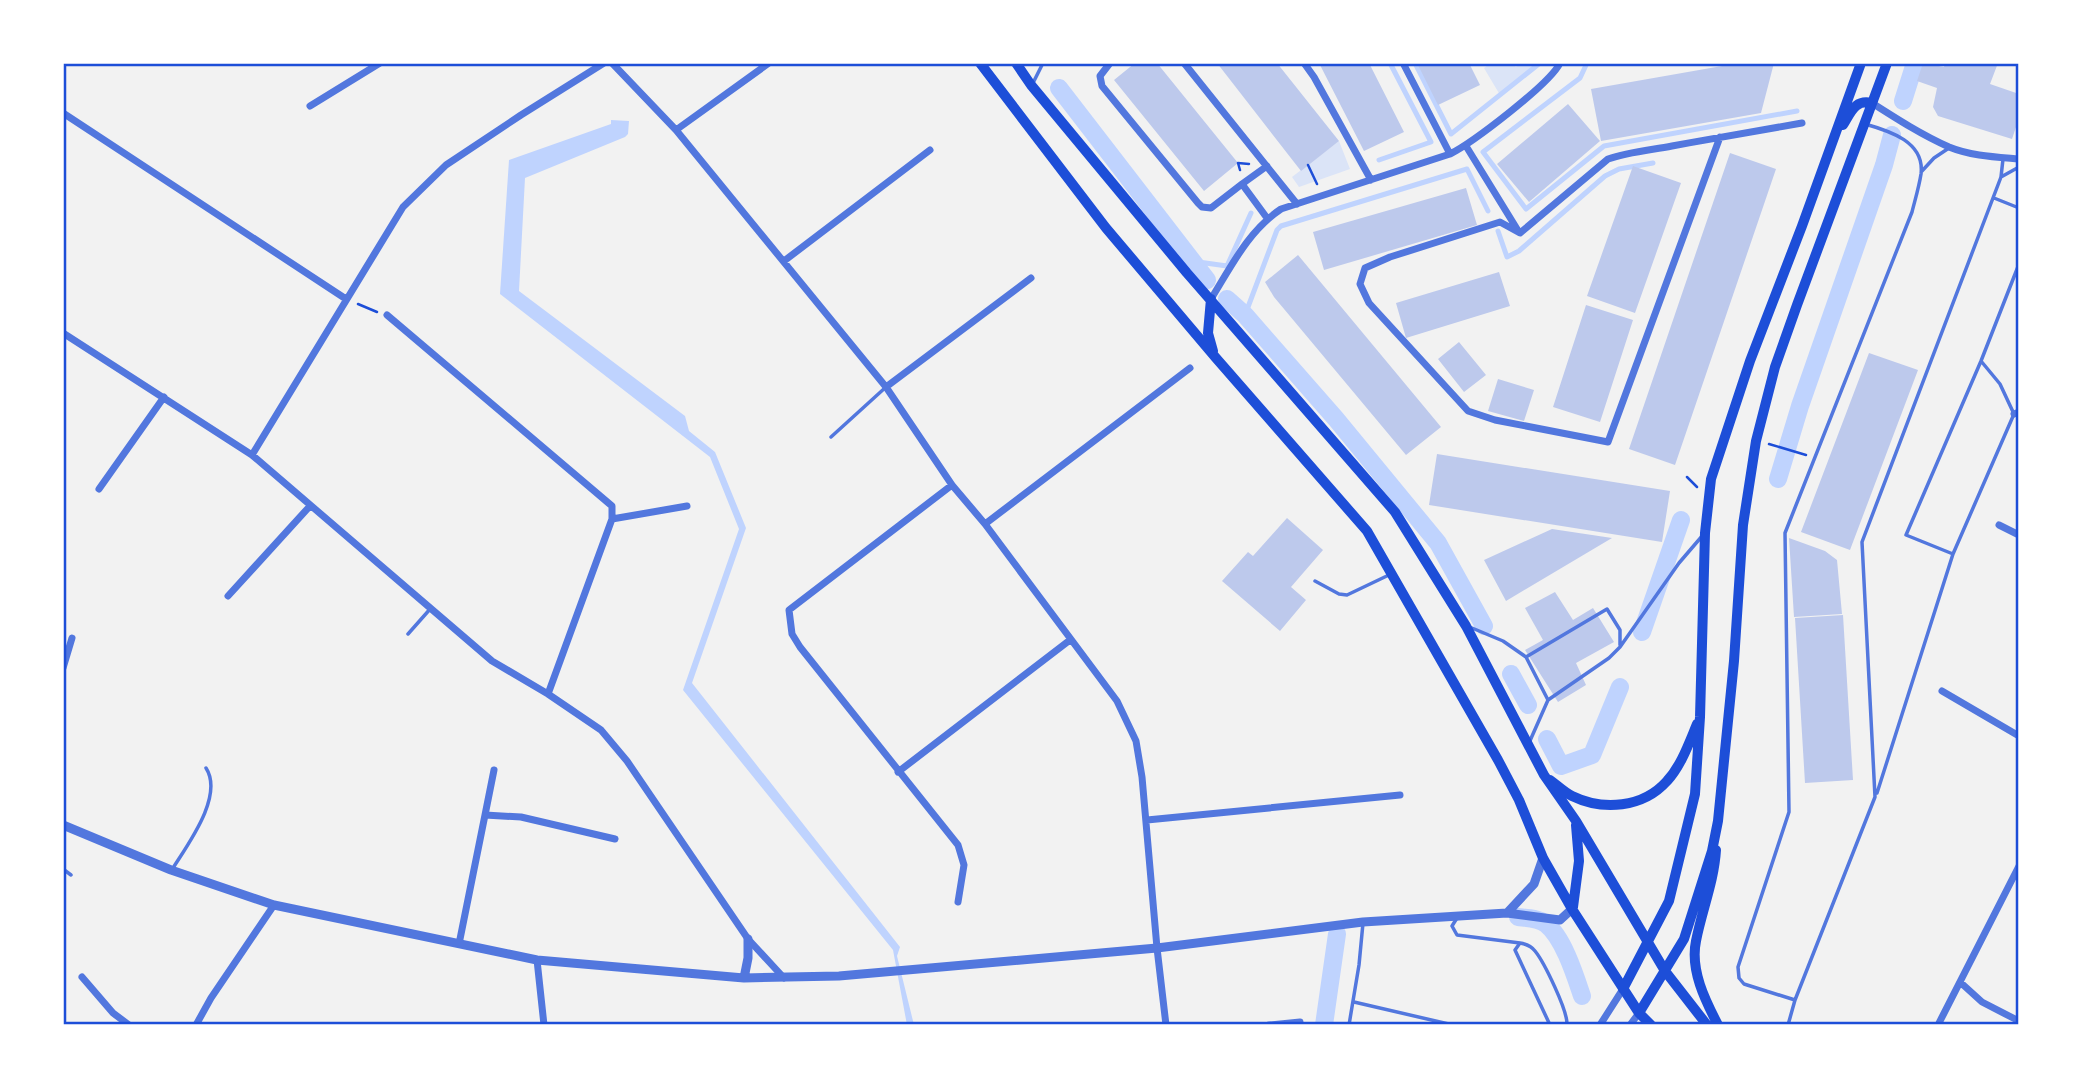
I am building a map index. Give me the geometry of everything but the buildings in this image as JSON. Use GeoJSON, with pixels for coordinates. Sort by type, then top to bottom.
{"type":"FeatureCollection","features":[{"type":"Feature","properties":{"kind":"main road"},"geometry":{"type":"LineString","coordinates":[[980,63],[1106,228],[1367,530],[1498,760],[1544,858],[1572,909],[1639,1013],[1651,1025]]}},
{"type":"Feature","properties":{"kind":"main road"},"geometry":{"type":"LineString","coordinates":[[1016,63],[1031,85],[1187,273],[1395,512],[1466,626],[1544,775],[1576,821],[1647,944],[1707,1025]]}},
{"type":"Feature","properties":{"kind":"main road"},"geometry":{"type":"LineString","coordinates":[[1623,989],[1669,901],[1695,794],[1700,717],[1704,533],[1711,480],[1736,401],[1861,63]]}},
{"type":"Feature","properties":{"kind":"main road"},"geometry":{"type":"LineString","coordinates":[[1718,1025],[1702,993],[1695,961],[1695,942],[1715,869],[1734,661],[1743,524],[1756,441],[1775,367],[1887,63]]}},
{"type":"Feature","properties":{"kind":"main road"},"geometry":{"type":"LineString","coordinates":[[1833,140],[1856,105],[1864,101],[1872,103]]}},
{"type":"Feature","properties":{"kind":"main road"},"geometry":{"type":"LineString","coordinates":[[1211,299],[1208,333],[1216,358]]}},
{"type":"Feature","properties":{"kind":"main road"},"geometry":{"type":"LineString","coordinates":[[1544,775],[1572,796],[1610,806],[1634,802],[1652,794],[1667,781],[1682,758],[1700,717]]}},
{"type":"Feature","properties":{"kind":"main road"},"geometry":{"type":"LineString","coordinates":[[1572,909],[1579,861],[1576,821]]}},
{"type":"Feature","properties":{"kind":"main road"},"geometry":{"type":"LineString","coordinates":[[1639,1013],[1684,939],[1712,850],[1718,821]]}},
{"type":"Feature","properties":{"kind":"street"},"geometry":{"type":"LineString","coordinates":[[310,106],[380,63]]}},
{"type":"Feature","properties":{"kind":"street"},"geometry":{"type":"LineString","coordinates":[[252,455],[403,207],[446,165],[604,63]]}},
{"type":"Feature","properties":{"kind":"street"},"geometry":{"type":"LineString","coordinates":[[612,63],[676,130],[886,387],[952,485],[985,524],[1117,701],[1136,741],[1147,820],[1166,1025]]}},
{"type":"Feature","properties":{"kind":"street"},"geometry":{"type":"LineString","coordinates":[[676,130],[769,63]]}},
{"type":"Feature","properties":{"kind":"street"},"geometry":{"type":"LineString","coordinates":[[1110,63],[1100,76],[1102,86],[1202,207],[1212,208],[1267,166]]}},
{"type":"Feature","properties":{"kind":"street"},"geometry":{"type":"LineString","coordinates":[[1184,63],[1297,204]]}},
{"type":"Feature","properties":{"kind":"street"},"geometry":{"type":"LineString","coordinates":[[1304,63],[1371,180]]}},
{"type":"Feature","properties":{"kind":"street"},"geometry":{"type":"LineString","coordinates":[[1402,63],[1450,154]]}},
{"type":"Feature","properties":{"kind":"street"},"geometry":{"type":"LineString","coordinates":[[1211,299],[1245,243],[1267,218],[1281,209],[1450,154],[1466,146],[1545,82],[1560,63]]}},
{"type":"Feature","properties":{"kind":"street"},"geometry":{"type":"LineString","coordinates":[[1872,103],[1911,128],[1951,147],[1977,154],[2019,159]]}},
{"type":"Feature","properties":{"kind":"street"},"geometry":{"type":"LineString","coordinates":[[63,113],[346,299]]}},
{"type":"Feature","properties":{"kind":"street"},"geometry":{"type":"LineString","coordinates":[[1518,231],[1608,159],[1620,154],[1802,123]]}},
{"type":"Feature","properties":{"kind":"street"},"geometry":{"type":"LineString","coordinates":[[1518,231],[1500,222],[1390,257],[1365,268],[1360,284],[1369,303],[1468,411],[1495,420],[1608,442],[1720,137]]}},
{"type":"Feature","properties":{"kind":"street"},"geometry":{"type":"LineString","coordinates":[[1466,146],[1518,231]]}},
{"type":"Feature","properties":{"kind":"street"},"geometry":{"type":"LineString","coordinates":[[785,261],[930,150]]}},
{"type":"Feature","properties":{"kind":"street"},"geometry":{"type":"LineString","coordinates":[[1242,184],[1267,218]]}},
{"type":"Feature","properties":{"kind":"street"},"geometry":{"type":"LineString","coordinates":[[886,387],[1031,278]]}},
{"type":"Feature","properties":{"kind":"street"},"geometry":{"type":"LineString","coordinates":[[387,315],[612,506],[612,519],[548,694]]}},
{"type":"Feature","properties":{"kind":"street"},"geometry":{"type":"LineString","coordinates":[[63,333],[252,455],[492,661],[601,730],[627,761],[748,939],[785,978]]}},
{"type":"Feature","properties":{"kind":"street"},"geometry":{"type":"LineString","coordinates":[[985,524],[1190,368]]}},
{"type":"Feature","properties":{"kind":"street"},"geometry":{"type":"LineString","coordinates":[[99,489],[164,397]]}},
{"type":"Feature","properties":{"kind":"street"},"geometry":{"type":"LineString","coordinates":[[952,485],[789,610],[792,634],[800,647],[957,845],[964,865],[958,902]]}},
{"type":"Feature","properties":{"kind":"street"},"geometry":{"type":"LineString","coordinates":[[228,596],[310,506]]}},
{"type":"Feature","properties":{"kind":"street"},"geometry":{"type":"LineString","coordinates":[[612,519],[687,506]]}},
{"type":"Feature","properties":{"kind":"street"},"geometry":{"type":"LineString","coordinates":[[1999,525],[2019,535]]}},
{"type":"Feature","properties":{"kind":"street"},"geometry":{"type":"LineString","coordinates":[[63,667],[72,638]]}},
{"type":"Feature","properties":{"kind":"street"},"geometry":{"type":"LineString","coordinates":[[898,772],[1070,640]]}},
{"type":"Feature","properties":{"kind":"street"},"geometry":{"type":"LineString","coordinates":[[1942,691],[2019,736]]}},
{"type":"Feature","properties":{"kind":"street"},"geometry":{"type":"LineString","coordinates":[[459,944],[494,770]]}},
{"type":"Feature","properties":{"kind":"street"},"geometry":{"type":"LineString","coordinates":[[1147,820],[1400,795]]}},
{"type":"Feature","properties":{"kind":"street"},"geometry":{"type":"LineString","coordinates":[[485,815],[521,817],[615,839]]}},
{"type":"Feature","properties":{"kind":"street"},"geometry":{"type":"LineString","coordinates":[[63,825],[172,870],[274,905],[537,960],[744,978],[839,976],[1157,948],[1363,922],[1507,913],[1560,920],[1572,909]]}},
{"type":"Feature","properties":{"kind":"street"},"geometry":{"type":"LineString","coordinates":[[1507,913],[1534,884],[1544,858]]}},
{"type":"Feature","properties":{"kind":"street"},"geometry":{"type":"LineString","coordinates":[[1938,1025],[2019,866]]}},
{"type":"Feature","properties":{"kind":"street"},"geometry":{"type":"LineString","coordinates":[[195,1025],[274,905]]}},
{"type":"Feature","properties":{"kind":"street"},"geometry":{"type":"LineString","coordinates":[[744,978],[748,939]]}},
{"type":"Feature","properties":{"kind":"street"},"geometry":{"type":"LineString","coordinates":[[537,960],[544,1025]]}},
{"type":"Feature","properties":{"kind":"street"},"geometry":{"type":"LineString","coordinates":[[82,977],[113,1013],[129,1025]]}},
{"type":"Feature","properties":{"kind":"street"},"geometry":{"type":"LineString","coordinates":[[1960,982],[1982,1002],[2019,1021]]}},
{"type":"Feature","properties":{"kind":"street"},"geometry":{"type":"LineString","coordinates":[[1600,1025],[1623,989]]}},
{"type":"Feature","properties":{"kind":"street"},"geometry":{"type":"LineString","coordinates":[[1630,1025],[1639,1013]]}},
{"type":"Feature","properties":{"kind":"street"},"geometry":{"type":"LineString","coordinates":[[1269,1025],[1300,1022]]}},
{"type":"Feature","properties":{"kind":"lane"},"geometry":{"type":"LineString","coordinates":[[1031,85],[1043,63]]}},
{"type":"Feature","properties":{"kind":"lane"},"geometry":{"type":"LineString","coordinates":[[1795,1000],[1744,984],[1739,978],[1738,967],[1788,811],[1785,533],[1912,212],[1922,171],[1917,151],[1909,142],[1887,130],[1866,124]]}},
{"type":"Feature","properties":{"kind":"lane"},"geometry":{"type":"LineString","coordinates":[[1922,171],[1934,158],[1951,147]]}},
{"type":"Feature","properties":{"kind":"lane"},"geometry":{"type":"LineString","coordinates":[[1875,797],[1862,542],[1994,198],[2001,177],[2002,157]]}},
{"type":"Feature","properties":{"kind":"lane"},"geometry":{"type":"LineString","coordinates":[[2001,177],[2019,167]]}},
{"type":"Feature","properties":{"kind":"lane"},"geometry":{"type":"LineString","coordinates":[[1994,198],[2019,208]]}},
{"type":"Feature","properties":{"kind":"lane"},"geometry":{"type":"LineString","coordinates":[[1953,554],[1906,535],[1981,361],[2019,264]]}},
{"type":"Feature","properties":{"kind":"lane"},"geometry":{"type":"LineString","coordinates":[[1788,1025],[1795,1000],[1875,797],[1953,554],[2016,413],[2000,384],[1981,361]]}},
{"type":"Feature","properties":{"kind":"lane"},"geometry":{"type":"LineString","coordinates":[[831,437],[886,387]]}},
{"type":"Feature","properties":{"kind":"lane"},"geometry":{"type":"LineString","coordinates":[[1528,745],[1548,700],[1609,658],[1620,647],[1679,563],[1704,533]]}},
{"type":"Feature","properties":{"kind":"lane"},"geometry":{"type":"LineString","coordinates":[[1315,581],[1339,594],[1347,595],[1392,573]]}},
{"type":"Feature","properties":{"kind":"lane"},"geometry":{"type":"LineString","coordinates":[[408,635],[430,608]]}},
{"type":"Feature","properties":{"kind":"lane"},"geometry":{"type":"LineString","coordinates":[[1525,657],[1607,609],[1620,630],[1620,647]]}},
{"type":"Feature","properties":{"kind":"lane"},"geometry":{"type":"LineString","coordinates":[[1466,626],[1503,641],[1525,657],[1548,700]]}},
{"type":"Feature","properties":{"kind":"lane"},"geometry":{"type":"LineString","coordinates":[[172,870],[200,826],[212,787],[211,775],[206,768]]}},
{"type":"Feature","properties":{"kind":"lane"},"geometry":{"type":"LineString","coordinates":[[63,869],[71,875]]}},
{"type":"Feature","properties":{"kind":"lane"},"geometry":{"type":"LineString","coordinates":[[1458,916],[1452,926],[1457,935],[1520,943],[1534,950],[1563,1006],[1567,1025]]}},
{"type":"Feature","properties":{"kind":"lane"},"geometry":{"type":"LineString","coordinates":[[1349,1025],[1363,922]]}},
{"type":"Feature","properties":{"kind":"lane"},"geometry":{"type":"LineString","coordinates":[[1520,943],[1515,950],[1519,961],[1550,1025]]}},
{"type":"Feature","properties":{"kind":"lane"},"geometry":{"type":"LineString","coordinates":[[1354,1002],[1453,1025]]}},
{"type":"Feature","properties":{"kind":"path"},"geometry":{"type":"LineString","coordinates":[[1308,165],[1317,184]]}},
{"type":"Feature","properties":{"kind":"path"},"geometry":{"type":"LineString","coordinates":[[346,299],[387,315]]}},
{"type":"Feature","properties":{"kind":"path"},"geometry":{"type":"LineString","coordinates":[[1783,447],[1813,458]]}},
{"type":"Feature","properties":{"kind":"path"},"geometry":{"type":"LineString","coordinates":[[1687,477],[1699,488]]}},
{"type":"Feature","properties":{"kind":"shaded area"},"geometry":{"type":"Polygon","coordinates":[[[1491,63],[1510,63],[1516,67],[1520,63],[1540,63],[1500,95],[1484,68],[1491,63]]]}},
{"type":"Feature","properties":{"kind":"shaded area"},"geometry":{"type":"Polygon","coordinates":[[[1339,141],[1350,169],[1299,187],[1292,177],[1339,141]]]}},
{"type":"Feature","properties":{"kind":"water"},"geometry":{"type":"Polygon","coordinates":[[[611,120],[629,121],[628,134],[625,137],[525,178],[519,291],[685,416],[689,431],[715,452],[746,528],[692,683],[900,947],[897,956],[914,1025],[907,1025],[893,950],[683,690],[739,529],[710,457],[500,294],[509,160],[611,124],[611,120]]]}},
{"type":"Feature","properties":{"kind":"waterway"},"geometry":{"type":"LineString","coordinates":[[1379,160],[1431,142],[1390,63]]}},
{"type":"Feature","properties":{"kind":"waterway"},"geometry":{"type":"LineString","coordinates":[[1415,63],[1451,134],[1540,63]]}},
{"type":"Feature","properties":{"kind":"waterway"},"geometry":{"type":"LineString","coordinates":[[1587,63],[1580,78],[1483,152],[1526,209],[1604,146],[1797,111]]}},
{"type":"Feature","properties":{"kind":"waterway"},"geometry":{"type":"LineString","coordinates":[[1903,101],[1915,63]]}},
{"type":"Feature","properties":{"kind":"waterway"},"geometry":{"type":"LineString","coordinates":[[1059,88],[1207,280]]}},
{"type":"Feature","properties":{"kind":"waterway"},"geometry":{"type":"LineString","coordinates":[[1778,479],[1892,135]]}},
{"type":"Feature","properties":{"kind":"waterway"},"geometry":{"type":"LineString","coordinates":[[1498,231],[1507,257],[1519,251],[1605,176],[1619,169],[1653,163]]}},
{"type":"Feature","properties":{"kind":"waterway"},"geometry":{"type":"LineString","coordinates":[[1245,315],[1277,230],[1281,226],[1467,169],[1488,211]]}},
{"type":"Feature","properties":{"kind":"waterway"},"geometry":{"type":"LineString","coordinates":[[1191,261],[1227,266],[1251,213]]}},
{"type":"Feature","properties":{"kind":"waterway"},"geometry":{"type":"LineString","coordinates":[[1227,299],[1245,315],[1336,419],[1438,543],[1484,626]]}},
{"type":"Feature","properties":{"kind":"waterway"},"geometry":{"type":"LineString","coordinates":[[1642,632],[1681,520]]}},
{"type":"Feature","properties":{"kind":"waterway"},"geometry":{"type":"LineString","coordinates":[[1511,674],[1528,705]]}},
{"type":"Feature","properties":{"kind":"waterway"},"geometry":{"type":"LineString","coordinates":[[1547,739],[1561,766],[1592,755],[1620,687]]}},
{"type":"Feature","properties":{"kind":"waterway"},"geometry":{"type":"LineString","coordinates":[[1518,917],[1540,921],[1552,930],[1568,957],[1582,996]]}},
{"type":"Feature","properties":{"kind":"waterway"},"geometry":{"type":"LineString","coordinates":[[1324,1025],[1337,934]]}}]}
